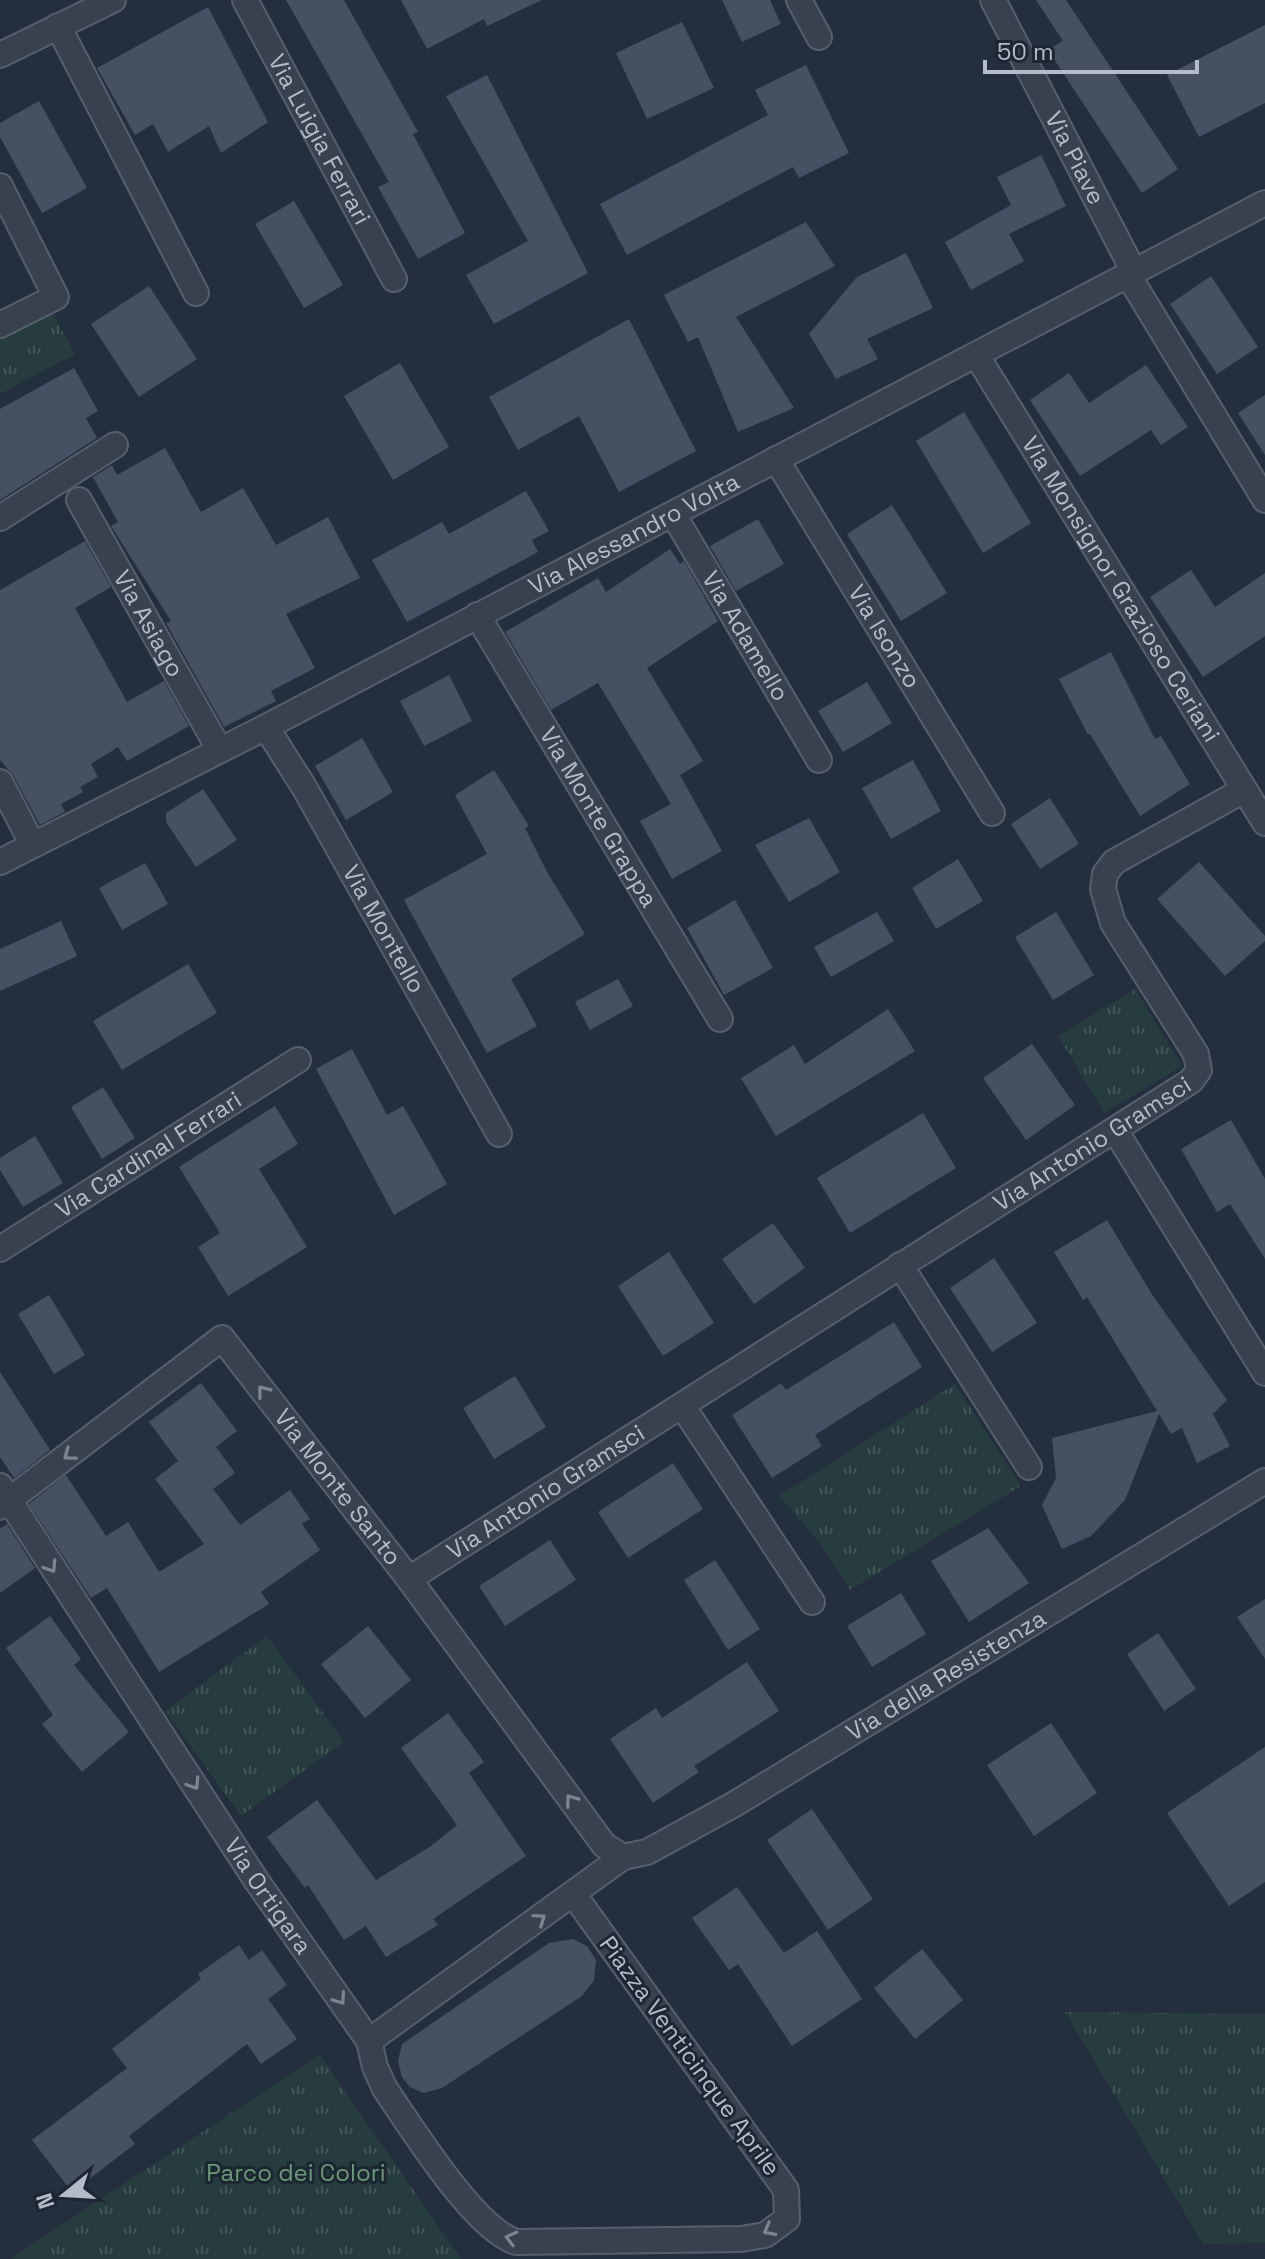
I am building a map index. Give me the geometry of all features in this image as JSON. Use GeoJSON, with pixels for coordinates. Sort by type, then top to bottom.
{"type":"FeatureCollection","features":[{"type":"Feature","properties":{"kind":"street"},"geometry":{"type":"LineString","coordinates":[[0,55],[113,0]]}},
{"type":"Feature","properties":{"kind":"street","name":"Via Luigia Ferrari"},"geometry":{"type":"LineString","coordinates":[[245,0],[394,279]]}},
{"type":"Feature","properties":{"kind":"street"},"geometry":{"type":"LineString","coordinates":[[799,0],[819,37]]}},
{"type":"Feature","properties":{"kind":"street","name":"Via Piave"},"geometry":{"type":"LineString","coordinates":[[993,0],[1131,274],[1265,500]]}},
{"type":"Feature","properties":{"kind":"street"},"geometry":{"type":"LineString","coordinates":[[58,26],[196,293]]}},
{"type":"Feature","properties":{"kind":"street"},"geometry":{"type":"LineString","coordinates":[[0,186],[56,297],[0,325]]}},
{"type":"Feature","properties":{"kind":"street","name":"Via Alessandro Volta"},"geometry":{"type":"LineString","coordinates":[[0,862],[266,727],[1265,203]]}},
{"type":"Feature","properties":{"kind":"street","name":"Via Monsignor Grazioso Ceriani"},"geometry":{"type":"LineString","coordinates":[[977,356],[1265,823]]}},
{"type":"Feature","properties":{"kind":"street"},"geometry":{"type":"LineString","coordinates":[[0,518],[115,445]]}},
{"type":"Feature","properties":{"kind":"street","name":"Via Isonzo"},"geometry":{"type":"LineString","coordinates":[[776,459],[992,813]]}},
{"type":"Feature","properties":{"kind":"street","name":"Via Asiago"},"geometry":{"type":"LineString","coordinates":[[79,500],[219,749]]}},
{"type":"Feature","properties":{"kind":"street","name":"Via Adamello"},"geometry":{"type":"LineString","coordinates":[[673,514],[819,760]]}},
{"type":"Feature","properties":{"kind":"street","name":"Via Monte Grappa"},"geometry":{"type":"LineString","coordinates":[[477,615],[720,1019]]}},
{"type":"Feature","properties":{"kind":"street","name":"Via Montello"},"geometry":{"type":"LineString","coordinates":[[266,727],[304,787],[499,1134]]}},
{"type":"Feature","properties":{"kind":"street"},"geometry":{"type":"LineString","coordinates":[[0,782],[33,845]]}},
{"type":"Feature","properties":{"kind":"street","name":"Via Antonio Gramsci"},"geometry":{"type":"LineString","coordinates":[[409,1579],[1191,1081],[1199,1070],[1196,1054],[1113,923],[1103,889],[1105,874],[1114,862],[1244,790]]}},
{"type":"Feature","properties":{"kind":"street","name":"Via Cardinal Ferrari"},"geometry":{"type":"LineString","coordinates":[[0,1249],[298,1060]]}},
{"type":"Feature","properties":{"kind":"street"},"geometry":{"type":"LineString","coordinates":[[1115,1130],[1265,1373]]}},
{"type":"Feature","properties":{"kind":"street"},"geometry":{"type":"LineString","coordinates":[[900,1265],[1029,1467]]}},
{"type":"Feature","properties":{"kind":"street","name":"Via Monte Santo"},"geometry":{"type":"LineString","coordinates":[[3,1498],[222,1338],[409,1579],[604,1845],[623,1857]]}},
{"type":"Feature","properties":{"kind":"street"},"geometry":{"type":"LineString","coordinates":[[683,1407],[812,1602]]}},
{"type":"Feature","properties":{"kind":"street","name":"Via della Resistenza"},"geometry":{"type":"LineString","coordinates":[[623,1857],[647,1852],[733,1805],[1265,1481]]}},
{"type":"Feature","properties":{"kind":"street","name":"Via Ortigara"},"geometry":{"type":"LineString","coordinates":[[3,1498],[256,1880],[369,2041]]}},
{"type":"Feature","properties":{"kind":"street"},"geometry":{"type":"LineString","coordinates":[[369,2041],[623,1857]]}},
{"type":"Feature","properties":{"kind":"street","name":"Piazza Venticinque Aprile"},"geometry":{"type":"LineString","coordinates":[[369,2041],[375,2067],[385,2089],[477,2214],[502,2237],[516,2242],[741,2239],[765,2235],[787,2219],[786,2190],[574,1895]]}},
{"type":"Feature","properties":{"kind":"green space"},"geometry":{"type":"Polygon","coordinates":[[[47,302],[75,354],[0,394],[0,328],[47,302]]]}},
{"type":"Feature","properties":{"kind":"green space"},"geometry":{"type":"Polygon","coordinates":[[[1135,989],[1182,1066],[1104,1113],[1058,1036],[1135,989]]]}},
{"type":"Feature","properties":{"kind":"green space"},"geometry":{"type":"Polygon","coordinates":[[[955,1384],[1021,1486],[850,1590],[820,1543],[779,1496],[955,1384]]]}},
{"type":"Feature","properties":{"kind":"green space"},"geometry":{"type":"Polygon","coordinates":[[[267,1636],[344,1742],[241,1816],[165,1711],[267,1636]]]}},
{"type":"Feature","properties":{"kind":"green space"},"geometry":{"type":"Polygon","coordinates":[[[1065,2012],[1265,2014],[1265,2243],[1203,2244],[1065,2012]]]}},
{"type":"Feature","properties":{"kind":"green space","name":"Parco dei Colori"},"geometry":{"type":"Polygon","coordinates":[[[319,2055],[461,2259],[10,2259],[319,2055]]]}},
{"type":"Feature","properties":{"kind":"building"},"geometry":{"type":"Polygon","coordinates":[[[286,0],[344,0],[418,132],[413,134],[465,233],[418,259],[378,187],[389,182],[286,0]]]}},
{"type":"Feature","properties":{"kind":"building"},"geometry":{"type":"Polygon","coordinates":[[[401,0],[542,0],[487,26],[484,19],[427,49],[401,0]]]}},
{"type":"Feature","properties":{"kind":"building"},"geometry":{"type":"Polygon","coordinates":[[[722,0],[770,0],[781,24],[742,42],[722,0]]]}},
{"type":"Feature","properties":{"kind":"building"},"geometry":{"type":"Polygon","coordinates":[[[1036,0],[1066,0],[1178,169],[1142,193],[1048,50],[1063,41],[1036,0]]]}},
{"type":"Feature","properties":{"kind":"building"},"geometry":{"type":"Polygon","coordinates":[[[208,7],[268,122],[221,153],[209,126],[168,152],[153,124],[135,135],[97,68],[208,7]]]}},
{"type":"Feature","properties":{"kind":"building"},"geometry":{"type":"Polygon","coordinates":[[[682,22],[714,88],[647,119],[616,53],[682,22]]]}},
{"type":"Feature","properties":{"kind":"building"},"geometry":{"type":"Polygon","coordinates":[[[1265,25],[1265,103],[1199,137],[1167,75],[1265,25]]]}},
{"type":"Feature","properties":{"kind":"building"},"geometry":{"type":"Polygon","coordinates":[[[806,65],[849,153],[799,178],[793,167],[627,255],[600,204],[768,115],[755,90],[806,65]]]}},
{"type":"Feature","properties":{"kind":"building"},"geometry":{"type":"Polygon","coordinates":[[[487,75],[588,273],[494,324],[466,275],[528,241],[446,96],[487,75]]]}},
{"type":"Feature","properties":{"kind":"building"},"geometry":{"type":"Polygon","coordinates":[[[39,101],[87,188],[42,213],[0,137],[0,123],[39,101]]]}},
{"type":"Feature","properties":{"kind":"building"},"geometry":{"type":"Polygon","coordinates":[[[1041,155],[1066,206],[1009,234],[1024,261],[971,290],[945,242],[1011,205],[997,177],[1041,155]]]}},
{"type":"Feature","properties":{"kind":"building"},"geometry":{"type":"Polygon","coordinates":[[[294,201],[343,285],[304,308],[255,224],[294,201]]]}},
{"type":"Feature","properties":{"kind":"building"},"geometry":{"type":"Polygon","coordinates":[[[806,222],[835,266],[736,317],[794,408],[738,432],[698,337],[688,342],[664,295],[806,222]]]}},
{"type":"Feature","properties":{"kind":"building"},"geometry":{"type":"Polygon","coordinates":[[[906,253],[933,308],[867,339],[878,359],[836,379],[809,334],[857,277],[906,253]]]}},
{"type":"Feature","properties":{"kind":"building"},"geometry":{"type":"Polygon","coordinates":[[[1211,276],[1258,347],[1217,374],[1170,304],[1211,276]]]}},
{"type":"Feature","properties":{"kind":"building"},"geometry":{"type":"Polygon","coordinates":[[[149,286],[197,359],[139,397],[91,324],[149,286]]]}},
{"type":"Feature","properties":{"kind":"building"},"geometry":{"type":"Polygon","coordinates":[[[629,319],[696,451],[619,492],[579,416],[518,450],[489,397],[629,319]]]}},
{"type":"Feature","properties":{"kind":"building"},"geometry":{"type":"Polygon","coordinates":[[[400,363],[449,447],[393,480],[344,396],[400,363]]]}},
{"type":"Feature","properties":{"kind":"building"},"geometry":{"type":"Polygon","coordinates":[[[1146,365],[1188,427],[1161,445],[1151,430],[1080,476],[1030,400],[1069,373],[1089,403],[1146,365]]]}},
{"type":"Feature","properties":{"kind":"building"},"geometry":{"type":"Polygon","coordinates":[[[74,368],[98,411],[86,418],[97,438],[0,500],[0,409],[74,368]]]}},
{"type":"Feature","properties":{"kind":"building"},"geometry":{"type":"Polygon","coordinates":[[[1265,395],[1265,455],[1238,413],[1265,395]]]}},
{"type":"Feature","properties":{"kind":"building"},"geometry":{"type":"Polygon","coordinates":[[[964,412],[1031,523],[983,553],[916,441],[964,412]]]}},
{"type":"Feature","properties":{"kind":"building"},"geometry":{"type":"Polygon","coordinates":[[[165,448],[201,512],[243,488],[276,545],[328,517],[360,578],[286,614],[315,668],[271,691],[276,701],[224,727],[166,623],[171,621],[111,526],[118,522],[93,477],[112,465],[117,475],[165,448]]]}},
{"type":"Feature","properties":{"kind":"building"},"geometry":{"type":"Polygon","coordinates":[[[526,491],[549,531],[532,540],[538,552],[407,622],[372,560],[442,522],[449,534],[526,491]]]}},
{"type":"Feature","properties":{"kind":"building"},"geometry":{"type":"Polygon","coordinates":[[[892,505],[947,593],[901,621],[847,534],[892,505]]]}},
{"type":"Feature","properties":{"kind":"building"},"geometry":{"type":"Polygon","coordinates":[[[758,519],[784,564],[736,591],[710,546],[758,519]]]}},
{"type":"Feature","properties":{"kind":"building"},"geometry":{"type":"Polygon","coordinates":[[[85,541],[111,587],[75,608],[127,702],[164,681],[189,726],[127,761],[118,747],[91,764],[98,777],[80,787],[83,792],[61,804],[65,812],[40,825],[13,775],[0,760],[0,590],[85,541]]]}},
{"type":"Feature","properties":{"kind":"building"},"geometry":{"type":"Polygon","coordinates":[[[670,549],[680,564],[684,561],[718,621],[647,668],[703,761],[680,775],[722,851],[672,879],[640,821],[671,804],[598,683],[551,710],[505,632],[598,578],[606,592],[670,549]]]}},
{"type":"Feature","properties":{"kind":"building"},"geometry":{"type":"Polygon","coordinates":[[[1191,570],[1215,607],[1265,573],[1265,636],[1203,677],[1150,597],[1191,570]]]}},
{"type":"Feature","properties":{"kind":"building"},"geometry":{"type":"Polygon","coordinates":[[[1111,652],[1155,739],[1161,736],[1190,784],[1140,816],[1088,735],[1059,679],[1111,652]]]}},
{"type":"Feature","properties":{"kind":"building"},"geometry":{"type":"Polygon","coordinates":[[[449,675],[472,721],[424,746],[400,701],[449,675]]]}},
{"type":"Feature","properties":{"kind":"building"},"geometry":{"type":"Polygon","coordinates":[[[867,682],[892,723],[843,752],[818,711],[867,682]]]}},
{"type":"Feature","properties":{"kind":"building"},"geometry":{"type":"Polygon","coordinates":[[[362,738],[393,792],[346,820],[315,766],[362,738]]]}},
{"type":"Feature","properties":{"kind":"building"},"geometry":{"type":"Polygon","coordinates":[[[913,760],[941,811],[891,839],[862,788],[913,760]]]}},
{"type":"Feature","properties":{"kind":"building"},"geometry":{"type":"Polygon","coordinates":[[[494,770],[529,826],[525,828],[547,872],[585,934],[511,979],[537,1026],[487,1053],[404,900],[487,854],[455,795],[494,770]]]}},
{"type":"Feature","properties":{"kind":"building"},"geometry":{"type":"Polygon","coordinates":[[[203,789],[237,840],[196,867],[166,822],[166,813],[203,789]]]}},
{"type":"Feature","properties":{"kind":"building"},"geometry":{"type":"Polygon","coordinates":[[[1050,798],[1079,844],[1040,869],[1011,824],[1050,798]]]}},
{"type":"Feature","properties":{"kind":"building"},"geometry":{"type":"Polygon","coordinates":[[[809,818],[840,872],[789,902],[755,845],[809,818]]]}},
{"type":"Feature","properties":{"kind":"building"},"geometry":{"type":"Polygon","coordinates":[[[958,859],[983,901],[936,929],[912,888],[958,859]]]}},
{"type":"Feature","properties":{"kind":"building"},"geometry":{"type":"Polygon","coordinates":[[[1199,862],[1265,936],[1265,941],[1225,976],[1157,899],[1199,862]]]}},
{"type":"Feature","properties":{"kind":"building"},"geometry":{"type":"Polygon","coordinates":[[[145,863],[168,904],[122,930],[99,888],[145,863]]]}},
{"type":"Feature","properties":{"kind":"building"},"geometry":{"type":"Polygon","coordinates":[[[735,900],[773,968],[724,995],[687,928],[735,900]]]}},
{"type":"Feature","properties":{"kind":"building"},"geometry":{"type":"Polygon","coordinates":[[[877,912],[894,941],[831,977],[814,947],[877,912]]]}},
{"type":"Feature","properties":{"kind":"building"},"geometry":{"type":"Polygon","coordinates":[[[1056,912],[1094,975],[1053,1000],[1015,937],[1056,912]]]}},
{"type":"Feature","properties":{"kind":"building"},"geometry":{"type":"Polygon","coordinates":[[[61,921],[77,956],[0,991],[0,949],[61,921]]]}},
{"type":"Feature","properties":{"kind":"building"},"geometry":{"type":"Polygon","coordinates":[[[188,964],[217,1013],[122,1070],[93,1021],[188,964]]]}},
{"type":"Feature","properties":{"kind":"building"},"geometry":{"type":"Polygon","coordinates":[[[618,979],[633,1006],[590,1030],[575,1002],[618,979]]]}},
{"type":"Feature","properties":{"kind":"building"},"geometry":{"type":"Polygon","coordinates":[[[888,1009],[915,1051],[776,1136],[741,1078],[794,1045],[805,1064],[888,1009]]]}},
{"type":"Feature","properties":{"kind":"building"},"geometry":{"type":"Polygon","coordinates":[[[1032,1044],[1075,1105],[1026,1140],[983,1078],[1032,1044]]]}},
{"type":"Feature","properties":{"kind":"building"},"geometry":{"type":"Polygon","coordinates":[[[352,1049],[387,1115],[403,1106],[447,1184],[394,1215],[316,1069],[352,1049]]]}},
{"type":"Feature","properties":{"kind":"building"},"geometry":{"type":"Polygon","coordinates":[[[103,1087],[135,1138],[102,1159],[71,1107],[103,1087]]]}},
{"type":"Feature","properties":{"kind":"building"},"geometry":{"type":"Polygon","coordinates":[[[275,1106],[298,1144],[259,1169],[307,1247],[228,1296],[198,1247],[220,1233],[179,1167],[275,1106]]]}},
{"type":"Feature","properties":{"kind":"building"},"geometry":{"type":"Polygon","coordinates":[[[923,1113],[956,1168],[850,1233],[817,1178],[923,1113]]]}},
{"type":"Feature","properties":{"kind":"building"},"geometry":{"type":"Polygon","coordinates":[[[1231,1120],[1265,1179],[1265,1259],[1230,1204],[1217,1212],[1181,1149],[1231,1120]]]}},
{"type":"Feature","properties":{"kind":"building"},"geometry":{"type":"Polygon","coordinates":[[[35,1136],[63,1183],[23,1207],[0,1170],[0,1158],[35,1136]]]}},
{"type":"Feature","properties":{"kind":"building"},"geometry":{"type":"Polygon","coordinates":[[[1107,1220],[1153,1296],[1227,1400],[1213,1414],[1230,1446],[1197,1463],[1182,1428],[1171,1434],[1159,1414],[1125,1500],[1091,1536],[1062,1549],[1042,1505],[1056,1478],[1052,1438],[1157,1411],[1087,1297],[1083,1300],[1054,1252],[1107,1220]]]}},
{"type":"Feature","properties":{"kind":"building"},"geometry":{"type":"Polygon","coordinates":[[[773,1223],[805,1268],[754,1304],[722,1259],[773,1223]]]}},
{"type":"Feature","properties":{"kind":"building"},"geometry":{"type":"Polygon","coordinates":[[[669,1252],[714,1323],[663,1356],[618,1286],[669,1252]]]}},
{"type":"Feature","properties":{"kind":"building"},"geometry":{"type":"Polygon","coordinates":[[[994,1258],[1037,1323],[992,1352],[950,1288],[994,1258]]]}},
{"type":"Feature","properties":{"kind":"building"},"geometry":{"type":"Polygon","coordinates":[[[49,1295],[85,1355],[54,1374],[18,1314],[49,1295]]]}},
{"type":"Feature","properties":{"kind":"building"},"geometry":{"type":"Polygon","coordinates":[[[894,1322],[922,1367],[815,1435],[822,1446],[772,1478],[732,1415],[781,1383],[786,1390],[894,1322]]]}},
{"type":"Feature","properties":{"kind":"building"},"geometry":{"type":"Polygon","coordinates":[[[0,1372],[50,1450],[14,1478],[0,1457],[0,1372]]]}},
{"type":"Feature","properties":{"kind":"building"},"geometry":{"type":"Polygon","coordinates":[[[515,1376],[546,1427],[494,1459],[463,1408],[515,1376]]]}},
{"type":"Feature","properties":{"kind":"building"},"geometry":{"type":"Polygon","coordinates":[[[201,1383],[237,1431],[216,1447],[235,1473],[213,1489],[240,1525],[290,1490],[310,1519],[302,1524],[320,1550],[261,1592],[269,1604],[159,1672],[107,1588],[91,1598],[29,1504],[66,1475],[106,1536],[128,1522],[159,1572],[204,1544],[155,1479],[178,1461],[149,1422],[201,1383]]]}},
{"type":"Feature","properties":{"kind":"building"},"geometry":{"type":"Polygon","coordinates":[[[673,1463],[703,1509],[628,1558],[598,1512],[673,1463]]]}},
{"type":"Feature","properties":{"kind":"building"},"geometry":{"type":"Polygon","coordinates":[[[7,1524],[35,1568],[0,1593],[0,1529],[7,1524]]]}},
{"type":"Feature","properties":{"kind":"building"},"geometry":{"type":"Polygon","coordinates":[[[988,1528],[1029,1583],[969,1622],[931,1561],[988,1528]]]}},
{"type":"Feature","properties":{"kind":"building"},"geometry":{"type":"Polygon","coordinates":[[[550,1540],[576,1580],[505,1626],[479,1586],[550,1540]]]}},
{"type":"Feature","properties":{"kind":"building"},"geometry":{"type":"Polygon","coordinates":[[[715,1560],[760,1629],[728,1650],[684,1580],[715,1560]]]}},
{"type":"Feature","properties":{"kind":"building"},"geometry":{"type":"Polygon","coordinates":[[[901,1593],[926,1634],[872,1667],[847,1626],[901,1593]]]}},
{"type":"Feature","properties":{"kind":"building"},"geometry":{"type":"Polygon","coordinates":[[[1265,1599],[1265,1659],[1237,1617],[1265,1599]]]}},
{"type":"Feature","properties":{"kind":"building"},"geometry":{"type":"Polygon","coordinates":[[[50,1616],[81,1659],[74,1665],[129,1732],[82,1772],[42,1724],[53,1715],[6,1648],[50,1616]]]}},
{"type":"Feature","properties":{"kind":"building"},"geometry":{"type":"Polygon","coordinates":[[[368,1626],[411,1680],[365,1718],[321,1664],[368,1626]]]}},
{"type":"Feature","properties":{"kind":"building"},"geometry":{"type":"Polygon","coordinates":[[[1158,1633],[1196,1689],[1164,1711],[1127,1654],[1158,1633]]]}},
{"type":"Feature","properties":{"kind":"building"},"geometry":{"type":"Polygon","coordinates":[[[747,1662],[779,1711],[694,1766],[699,1772],[653,1803],[610,1739],[656,1708],[662,1718],[747,1662]]]}},
{"type":"Feature","properties":{"kind":"building"},"geometry":{"type":"Polygon","coordinates":[[[448,1713],[484,1762],[469,1773],[526,1856],[433,1919],[438,1925],[386,1957],[366,1926],[344,1940],[308,1885],[305,1888],[267,1837],[317,1800],[376,1880],[431,1846],[457,1825],[401,1748],[448,1713]]]}},
{"type":"Feature","properties":{"kind":"building"},"geometry":{"type":"Polygon","coordinates":[[[1051,1723],[1097,1793],[1034,1836],[987,1765],[1051,1723]]]}},
{"type":"Feature","properties":{"kind":"building"},"geometry":{"type":"Polygon","coordinates":[[[1265,1747],[1265,1882],[1229,1906],[1167,1813],[1265,1747]]]}},
{"type":"Feature","properties":{"kind":"building"},"geometry":{"type":"Polygon","coordinates":[[[812,1809],[873,1899],[828,1930],[767,1840],[812,1809]]]}},
{"type":"Feature","properties":{"kind":"building"},"geometry":{"type":"Polygon","coordinates":[[[737,1887],[784,1953],[817,1931],[862,1999],[792,2046],[738,1964],[729,1970],[692,1918],[737,1887]]]}},
{"type":"Feature","properties":{"kind":"building"},"geometry":{"type":"Polygon","coordinates":[[[573,1939],[587,1946],[596,1960],[594,1980],[582,1996],[442,2088],[423,2093],[410,2087],[402,2077],[398,2061],[402,2044],[549,1943],[573,1939]]]}},
{"type":"Feature","properties":{"kind":"building"},"geometry":{"type":"Polygon","coordinates":[[[239,1945],[249,1960],[262,1950],[287,1985],[268,1999],[297,2039],[261,2064],[247,2044],[129,2136],[135,2144],[72,2192],[32,2140],[127,2068],[112,2049],[201,1979],[198,1974],[239,1945]]]}},
{"type":"Feature","properties":{"kind":"building"},"geometry":{"type":"Polygon","coordinates":[[[922,1949],[963,2000],[915,2039],[874,1988],[922,1949]]]}}]}
